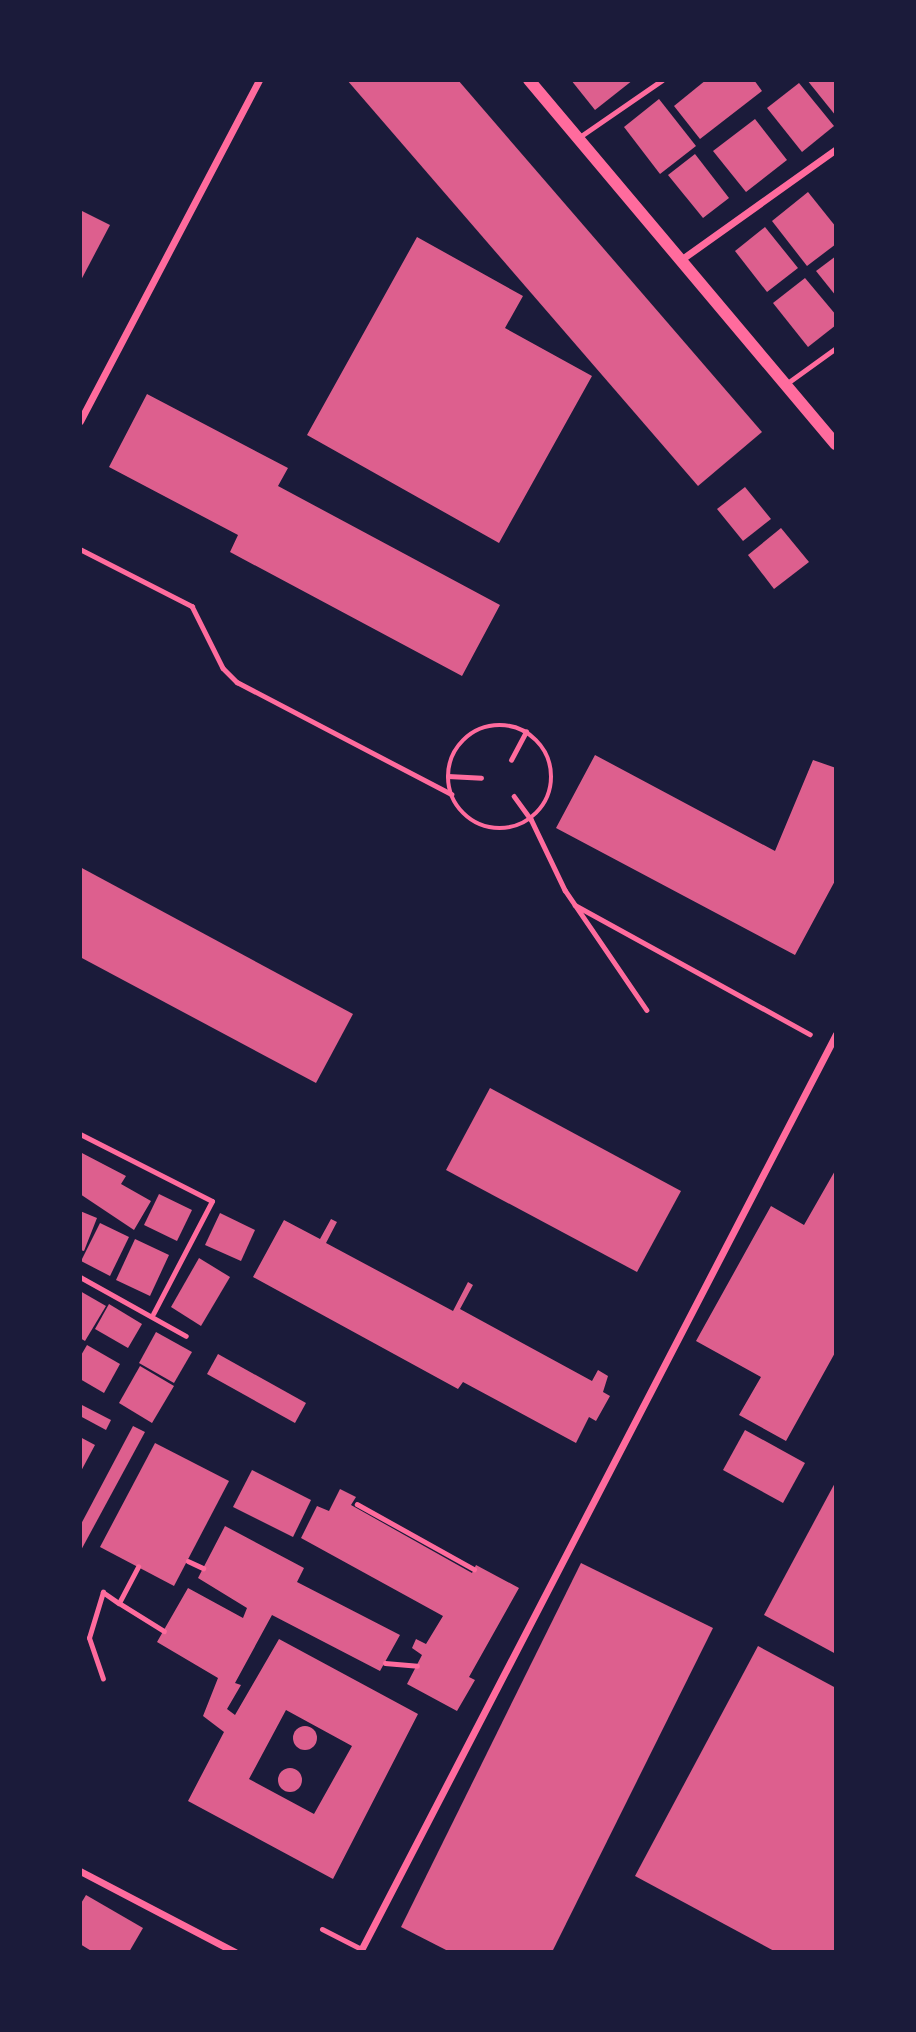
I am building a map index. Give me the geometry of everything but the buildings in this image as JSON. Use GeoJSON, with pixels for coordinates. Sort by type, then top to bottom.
{"type":"FeatureCollection","features":[{"type":"Feature","properties":{"kind":"street"},"geometry":{"type":"LineString","coordinates":[[80,421],[259,80]]}},
{"type":"Feature","properties":{"kind":"street"},"geometry":{"type":"LineString","coordinates":[[530,80],[682,258],[835,444]]}},
{"type":"Feature","properties":{"kind":"street"},"geometry":{"type":"LineString","coordinates":[[682,258],[835,149]]}},
{"type":"Feature","properties":{"kind":"street"},"geometry":{"type":"LineString","coordinates":[[360,1950],[835,1034]]}},
{"type":"Feature","properties":{"kind":"street"},"geometry":{"type":"LineString","coordinates":[[80,1871],[235,1951]]}},
{"type":"Feature","properties":{"kind":"lane"},"geometry":{"type":"LineString","coordinates":[[578,138],[662,80]]}},
{"type":"Feature","properties":{"kind":"lane"},"geometry":{"type":"LineString","coordinates":[[786,384],[835,348]]}},
{"type":"Feature","properties":{"kind":"lane"},"geometry":{"type":"LineString","coordinates":[[80,1134],[212,1200],[153,1314]]}},
{"type":"Feature","properties":{"kind":"lane"},"geometry":{"type":"LineString","coordinates":[[80,1277],[153,1314],[186,1336]]}},
{"type":"Feature","properties":{"kind":"lane"},"geometry":{"type":"LineString","coordinates":[[322,1929],[360,1950]]}},
{"type":"Feature","properties":{"kind":"path"},"geometry":{"type":"LineString","coordinates":[[80,549],[192,606],[223,668],[237,682],[451,794]]}},
{"type":"Feature","properties":{"kind":"path"},"geometry":{"type":"LineString","coordinates":[[502,724],[526,732],[545,750],[553,782],[548,799],[531,819],[509,829],[476,824],[463,813],[451,794],[449,776],[456,748],[468,736],[502,724]]}},
{"type":"Feature","properties":{"kind":"path"},"geometry":{"type":"LineString","coordinates":[[511,760],[526,732]]}},
{"type":"Feature","properties":{"kind":"path"},"geometry":{"type":"LineString","coordinates":[[449,776],[481,778]]}},
{"type":"Feature","properties":{"kind":"path"},"geometry":{"type":"LineString","coordinates":[[514,796],[531,819],[575,905],[647,1010]]}},
{"type":"Feature","properties":{"kind":"path"},"geometry":{"type":"LineString","coordinates":[[575,905],[810,1034]]}},
{"type":"Feature","properties":{"kind":"path"},"geometry":{"type":"LineString","coordinates":[[358,1504],[474,1569]]}},
{"type":"Feature","properties":{"kind":"path"},"geometry":{"type":"LineString","coordinates":[[188,1560],[203,1568]]}},
{"type":"Feature","properties":{"kind":"path"},"geometry":{"type":"LineString","coordinates":[[120,1603],[138,1567]]}},
{"type":"Feature","properties":{"kind":"path"},"geometry":{"type":"LineString","coordinates":[[103,1679],[89,1638],[103,1592],[164,1630]]}},
{"type":"Feature","properties":{"kind":"path"},"geometry":{"type":"LineString","coordinates":[[384,1663],[417,1665]]}}]}
